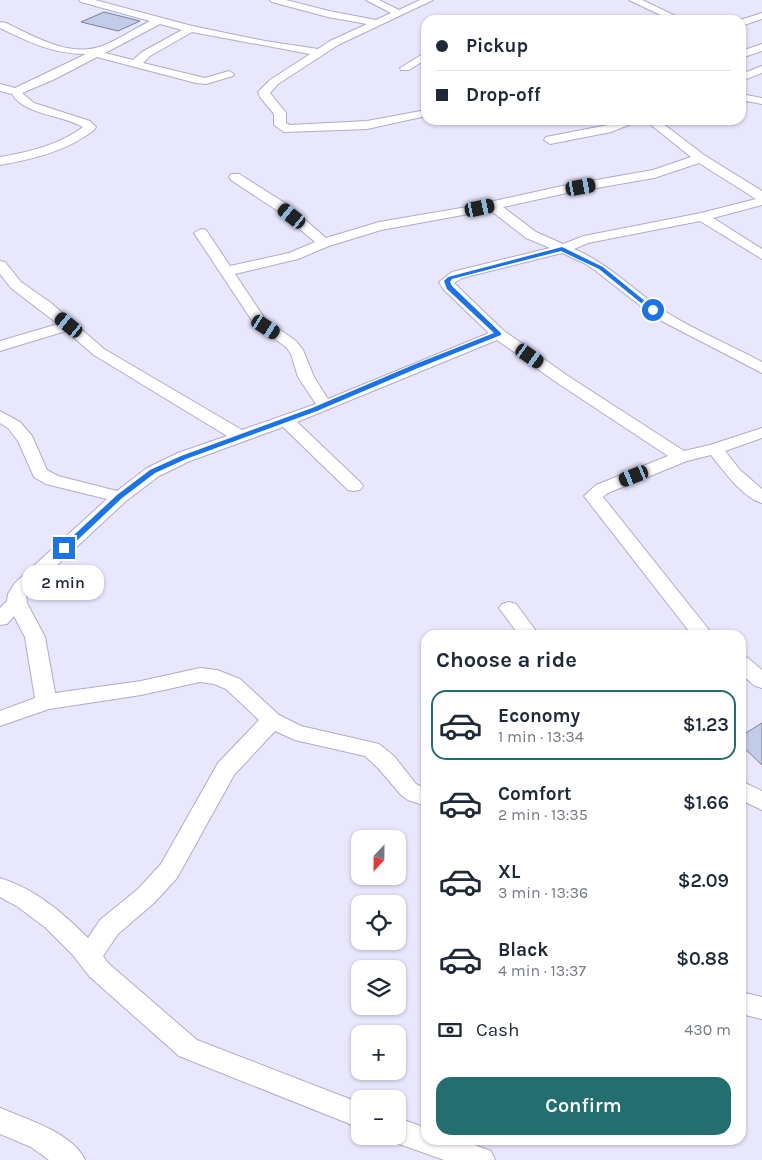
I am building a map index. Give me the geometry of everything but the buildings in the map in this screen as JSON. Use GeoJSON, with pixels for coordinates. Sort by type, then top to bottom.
{"type":"FeatureCollection","features":[{"type":"Feature","properties":{"kind":"street"},"geometry":{"type":"LineString","coordinates":[[84,0],[191,29],[265,44],[318,52]]}},
{"type":"Feature","properties":{"kind":"street"},"geometry":{"type":"LineString","coordinates":[[275,0],[328,14],[376,23]]}},
{"type":"Feature","properties":{"kind":"street"},"geometry":{"type":"LineString","coordinates":[[371,0],[398,13]]}},
{"type":"Feature","properties":{"kind":"street"},"geometry":{"type":"LineString","coordinates":[[421,115],[367,125],[298,130],[284,128],[280,125],[280,113],[264,95],[264,92],[274,82],[318,52],[398,13],[410,3],[428,0]]}},
{"type":"Feature","properties":{"kind":"street"},"geometry":{"type":"LineString","coordinates":[[634,0],[668,15]]}},
{"type":"Feature","properties":{"kind":"street"},"geometry":{"type":"LineString","coordinates":[[746,21],[762,16]]}},
{"type":"Feature","properties":{"kind":"street"},"geometry":{"type":"LineString","coordinates":[[0,87],[16,92],[63,72],[158,21]]}},
{"type":"Feature","properties":{"kind":"street"},"geometry":{"type":"LineString","coordinates":[[2,25],[42,45],[99,52],[142,66],[200,81],[229,74]]}},
{"type":"Feature","properties":{"kind":"street"},"geometry":{"type":"LineString","coordinates":[[136,63],[146,54],[191,29]]}},
{"type":"Feature","properties":{"kind":"street"},"geometry":{"type":"LineString","coordinates":[[746,44],[761,48]]}},
{"type":"Feature","properties":{"kind":"street"},"geometry":{"type":"LineString","coordinates":[[746,53],[761,48]]}},
{"type":"Feature","properties":{"kind":"street"},"geometry":{"type":"LineString","coordinates":[[406,68],[421,59]]}},
{"type":"Feature","properties":{"kind":"street"},"geometry":{"type":"LineString","coordinates":[[746,74],[762,69]]}},
{"type":"Feature","properties":{"kind":"street"},"geometry":{"type":"LineString","coordinates":[[746,75],[762,79]]}},
{"type":"Feature","properties":{"kind":"street"},"geometry":{"type":"LineString","coordinates":[[0,160],[26,156],[63,144],[90,127],[86,123],[30,105],[20,99],[16,92]]}},
{"type":"Feature","properties":{"kind":"street"},"geometry":{"type":"LineString","coordinates":[[746,97],[759,98]]}},
{"type":"Feature","properties":{"kind":"street"},"geometry":{"type":"LineString","coordinates":[[550,140],[619,125]]}},
{"type":"Feature","properties":{"kind":"street"},"geometry":{"type":"LineString","coordinates":[[657,125],[700,158],[762,199]]}},
{"type":"Feature","properties":{"kind":"street"},"geometry":{"type":"LineString","coordinates":[[226,272],[253,264],[293,256],[324,242],[379,226],[493,206],[562,190],[654,174],[682,166],[700,158]]}},
{"type":"Feature","properties":{"kind":"street"},"geometry":{"type":"LineString","coordinates":[[235,177],[283,208],[324,242]]}},
{"type":"Feature","properties":{"kind":"street"},"geometry":{"type":"LineString","coordinates":[[681,457],[562,379],[499,334],[449,287],[447,280],[457,275],[562,249],[584,240],[702,217],[743,207],[762,199]]}},
{"type":"Feature","properties":{"kind":"street"},"geometry":{"type":"LineString","coordinates":[[493,206],[531,235],[601,268],[661,315],[762,368]]}},
{"type":"Feature","properties":{"kind":"street"},"geometry":{"type":"LineString","coordinates":[[743,207],[739,223],[743,243]]}},
{"type":"Feature","properties":{"kind":"street"},"geometry":{"type":"LineString","coordinates":[[702,217],[762,255]]}},
{"type":"Feature","properties":{"kind":"street"},"geometry":{"type":"LineString","coordinates":[[201,233],[260,322],[291,344],[298,353],[306,377],[325,406]]}},
{"type":"Feature","properties":{"kind":"street"},"geometry":{"type":"LineString","coordinates":[[0,265],[16,285],[69,325],[99,352],[241,437]]}},
{"type":"Feature","properties":{"kind":"street"},"geometry":{"type":"LineString","coordinates":[[0,346],[69,325]]}},
{"type":"Feature","properties":{"kind":"street"},"geometry":{"type":"LineString","coordinates":[[46,702],[35,637],[17,603],[17,594],[22,587],[120,497],[153,472],[184,457],[325,406],[415,367],[499,334]]}},
{"type":"Feature","properties":{"kind":"street"},"geometry":{"type":"LineString","coordinates":[[0,416],[14,425],[26,440],[40,472],[52,480],[120,497]]}},
{"type":"Feature","properties":{"kind":"street"},"geometry":{"type":"LineString","coordinates":[[286,421],[354,486]]}},
{"type":"Feature","properties":{"kind":"street"},"geometry":{"type":"LineString","coordinates":[[700,630],[593,496],[602,489],[681,457],[715,449],[762,433]]}},
{"type":"Feature","properties":{"kind":"street"},"geometry":{"type":"LineString","coordinates":[[715,449],[734,474],[762,498]]}},
{"type":"Feature","properties":{"kind":"street"},"geometry":{"type":"LineString","coordinates":[[0,619],[17,603]]}},
{"type":"Feature","properties":{"kind":"street"},"geometry":{"type":"LineString","coordinates":[[509,608],[525,630]]}},
{"type":"Feature","properties":{"kind":"street"},"geometry":{"type":"LineString","coordinates":[[746,668],[762,680]]}},
{"type":"Feature","properties":{"kind":"street"},"geometry":{"type":"LineString","coordinates":[[0,719],[46,702],[141,688],[200,675],[217,677],[233,684],[272,720],[295,732],[371,750],[381,756],[405,787],[415,795],[421,797]]}},
{"type":"Feature","properties":{"kind":"street"},"geometry":{"type":"LineString","coordinates":[[89,956],[109,927],[146,896],[164,877],[226,769],[272,720]]}},
{"type":"Feature","properties":{"kind":"street"},"geometry":{"type":"LineString","coordinates":[[746,792],[762,802]]}},
{"type":"Feature","properties":{"kind":"street"},"geometry":{"type":"LineString","coordinates":[[0,887],[14,891],[59,926],[89,956],[99,970],[188,1048],[351,1112]]}},
{"type":"Feature","properties":{"kind":"street"},"geometry":{"type":"LineString","coordinates":[[746,1004],[762,1008]]}},
{"type":"Feature","properties":{"kind":"street"},"geometry":{"type":"LineString","coordinates":[[0,1121],[41,1138],[71,1160]]}},
{"type":"Feature","properties":{"kind":"street"},"geometry":{"type":"LineString","coordinates":[[406,1133],[421,1138]]}},
{"type":"Feature","properties":{"kind":"street"},"geometry":{"type":"LineString","coordinates":[[440,1145],[481,1160]]}},
{"type":"Feature","properties":{"kind":"route"},"geometry":{"type":"LineString","coordinates":[[64,548],[120,497],[153,472],[184,457],[315,410],[415,367],[499,334],[449,287],[446,282],[447,280],[457,275],[562,249],[601,268],[653,310]]}}]}
